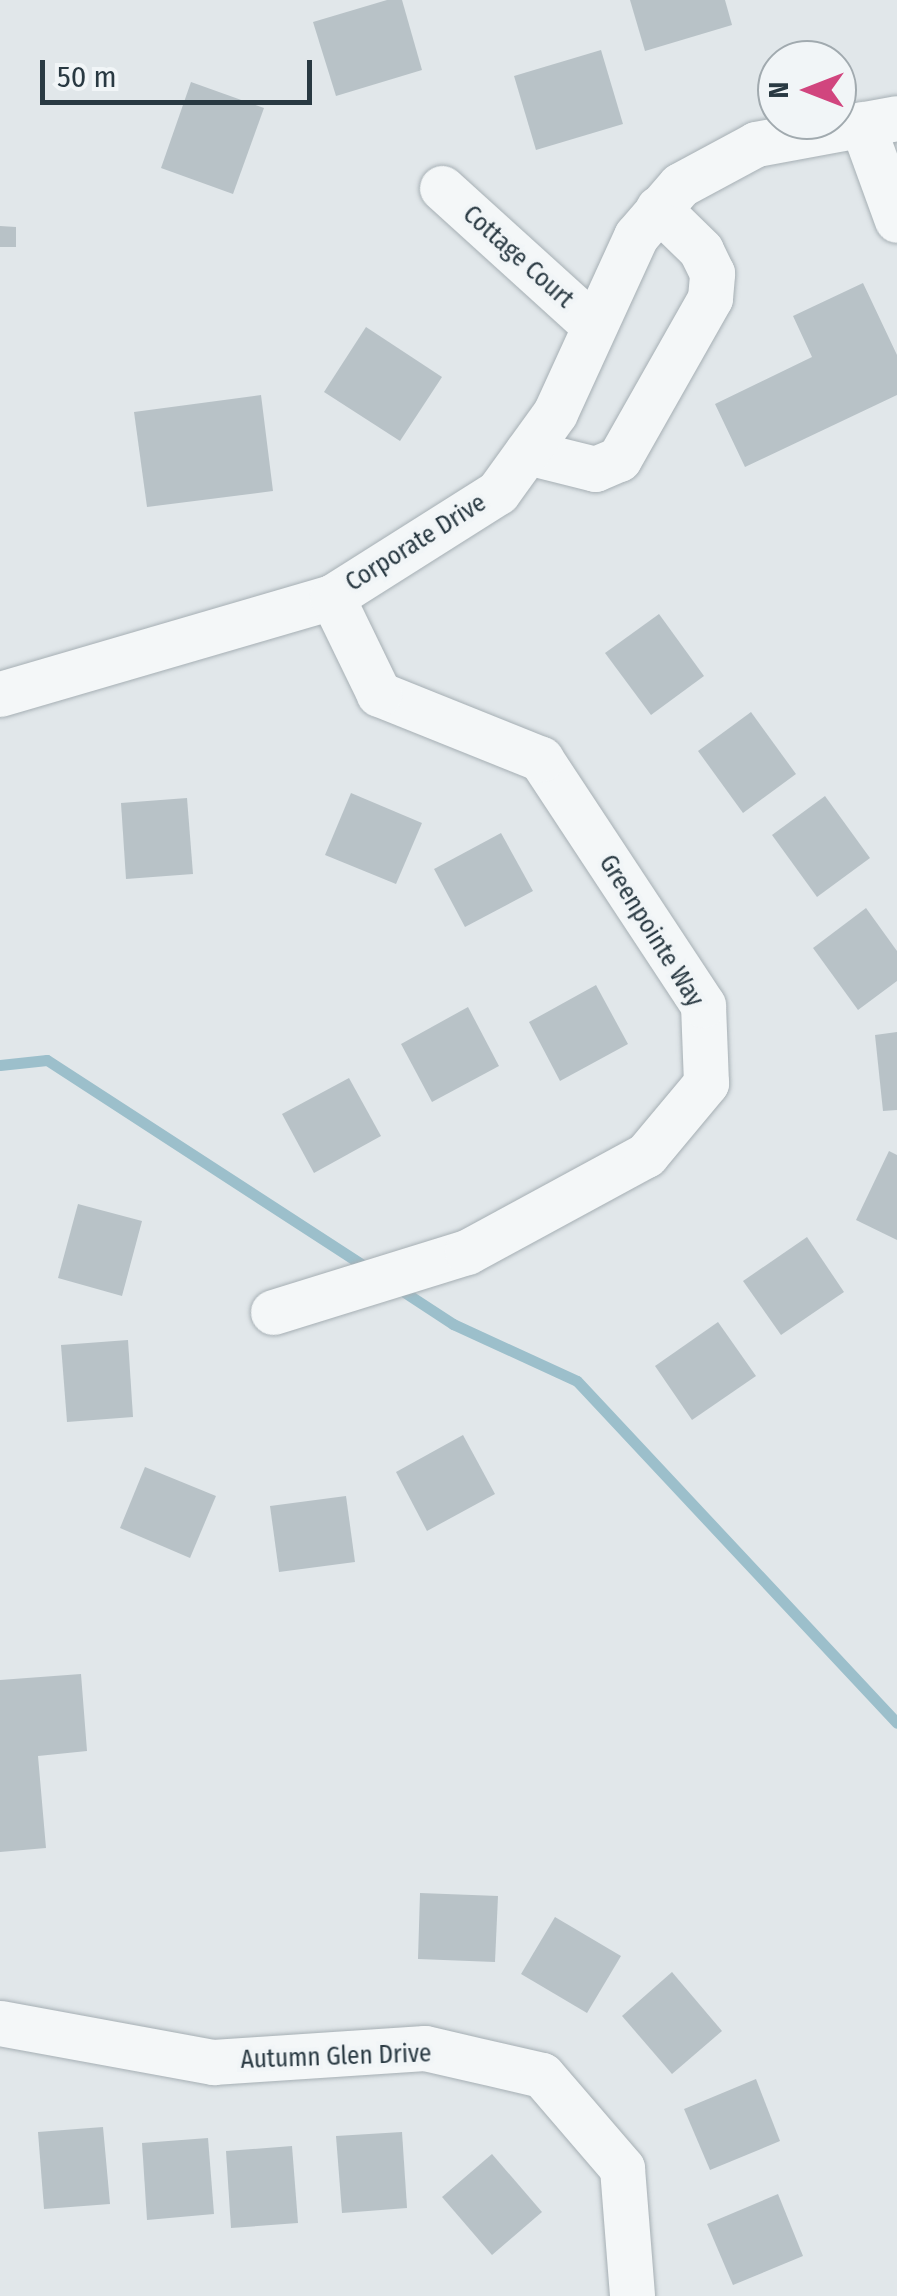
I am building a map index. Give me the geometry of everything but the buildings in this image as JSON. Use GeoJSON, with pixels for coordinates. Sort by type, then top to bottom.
{"type":"FeatureCollection","features":[{"type":"Feature","properties":{"kind":"street","name":"Corporate Drive"},"geometry":{"type":"LineString","coordinates":[[0,694],[332,596],[498,492],[555,413],[594,325],[658,208],[680,186],[756,144],[880,121]]}},
{"type":"Feature","properties":{"kind":"street"},"geometry":{"type":"LineString","coordinates":[[880,121],[897,220]]}},
{"type":"Feature","properties":{"kind":"street","name":"Cottage Court"},"geometry":{"type":"LineString","coordinates":[[442,188],[594,325]]}},
{"type":"Feature","properties":{"kind":"street"},"geometry":{"type":"LineString","coordinates":[[526,452],[595,470],[619,459],[710,298],[712,273],[701,250],[658,208]]}},
{"type":"Feature","properties":{"kind":"street","name":"Greenpointe Way"},"geometry":{"type":"LineString","coordinates":[[274,1312],[468,1252],[646,1155],[706,1083],[703,1004],[541,760],[380,694],[332,596]]}},
{"type":"Feature","properties":{"kind":"street","name":"Autumn Glen Drive"},"geometry":{"type":"LineString","coordinates":[[0,2023],[213,2062],[425,2048],[542,2075],[622,2168],[632,2296]]}},
{"type":"Feature","properties":{"kind":"waterway"},"geometry":{"type":"LineString","coordinates":[[0,1065],[47,1060],[370,1270]]}},
{"type":"Feature","properties":{"kind":"waterway"},"geometry":{"type":"LineString","coordinates":[[398,1288],[453,1324],[577,1381],[897,1723]]}}]}
